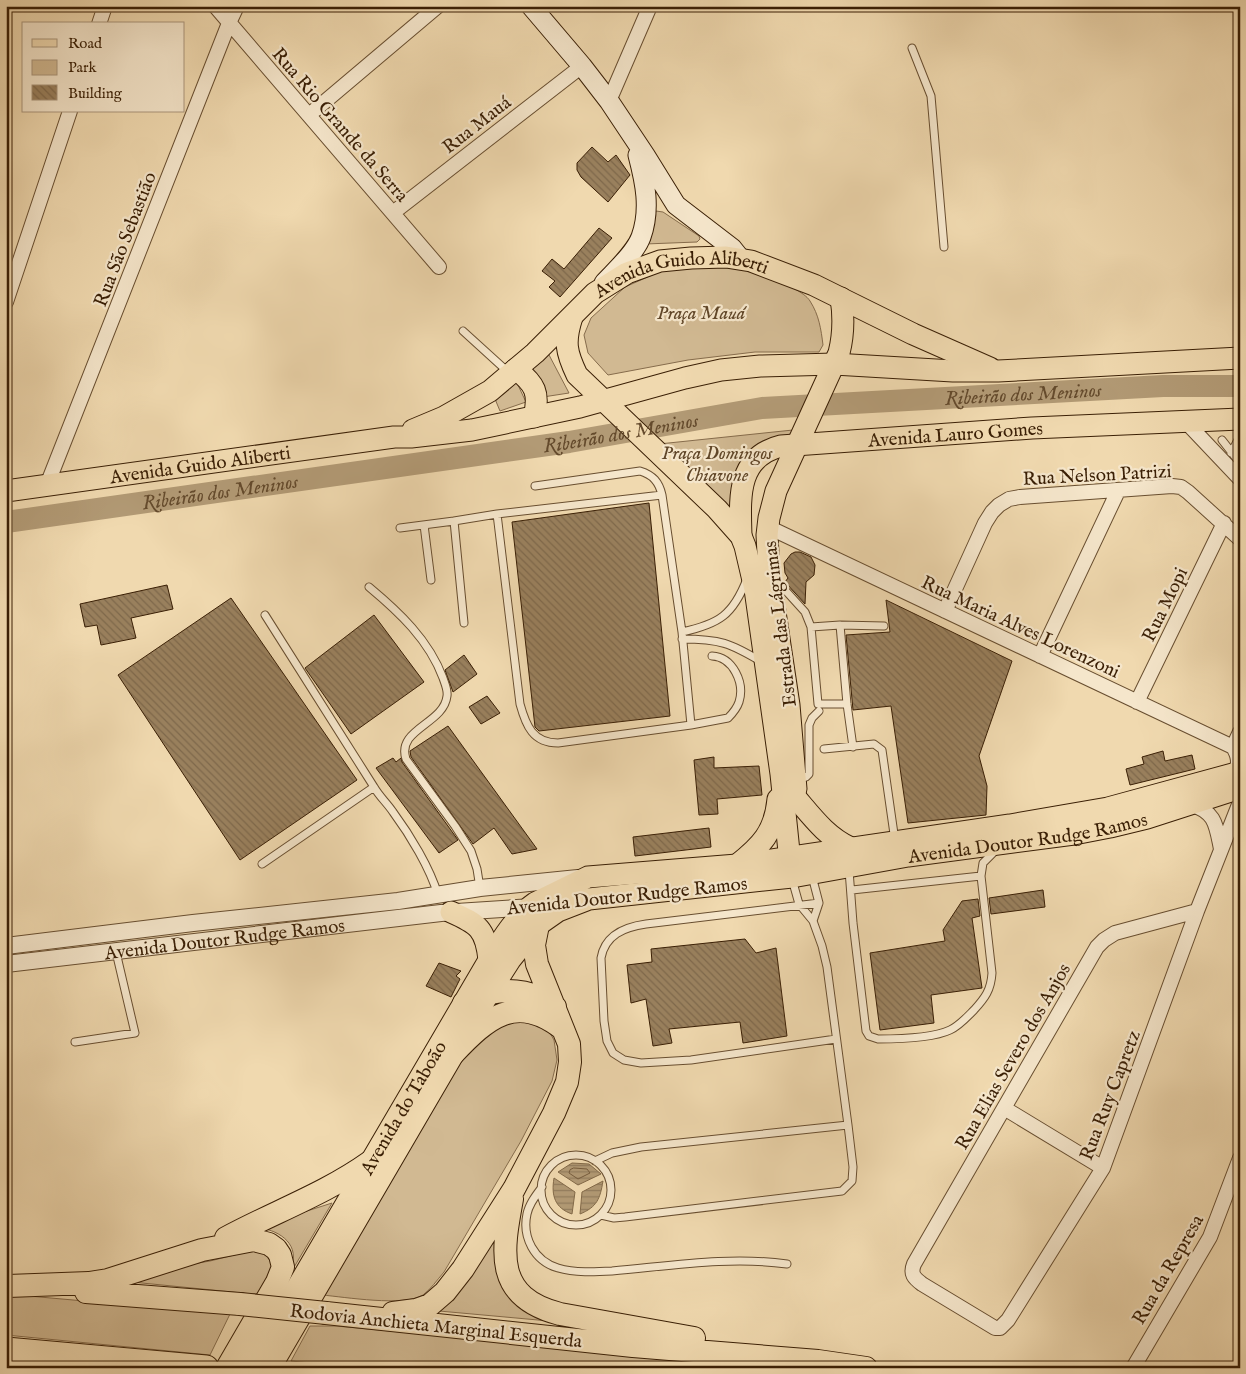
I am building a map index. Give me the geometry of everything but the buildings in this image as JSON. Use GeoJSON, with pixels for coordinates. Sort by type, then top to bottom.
{"type":"FeatureCollection","features":[{"type":"Feature","properties":{"kind":"highway"},"geometry":{"type":"LineString","coordinates":[[362,1317],[416,1310],[430,1305],[445,1292],[464,1269],[514,1189],[554,1113],[567,1082],[571,1056],[569,1044],[535,956],[533,916]]}},
{"type":"Feature","properties":{"kind":"highway"},"geometry":{"type":"LineString","coordinates":[[464,1003],[489,993],[504,991],[528,993],[540,997],[555,1007]]}},
{"type":"Feature","properties":{"kind":"highway"},"geometry":{"type":"LineString","coordinates":[[453,1054],[479,1028],[499,1015],[506,1013],[528,1012],[546,1019],[563,1029]]}},
{"type":"Feature","properties":{"kind":"highway"},"geometry":{"type":"LineString","coordinates":[[202,1250],[258,1221],[320,1193],[349,1177],[370,1162]]}},
{"type":"Feature","properties":{"kind":"highway"},"geometry":{"type":"LineString","coordinates":[[514,1189],[505,1249],[507,1272],[521,1294],[538,1306],[560,1314],[818,1361]]}},
{"type":"Feature","properties":{"kind":"highway"},"geometry":{"type":"LineString","coordinates":[[7,1286],[89,1283],[108,1280],[202,1250],[257,1240],[266,1242],[276,1249],[282,1262],[282,1271],[227,1368]]}},
{"type":"Feature","properties":{"kind":"highway","name":"Rodovia Anchieta Marginal Esquerda"},"geometry":{"type":"LineString","coordinates":[[7,1286],[240,1304],[633,1346],[818,1361],[866,1368]]}},
{"type":"Feature","properties":{"kind":"highway"},"geometry":{"type":"LineString","coordinates":[[6,1350],[202,1367]]}},
{"type":"Feature","properties":{"kind":"main road"},"geometry":{"type":"LineString","coordinates":[[531,6],[609,101],[676,204],[687,215],[728,245],[740,258]]}},
{"type":"Feature","properties":{"kind":"main road"},"geometry":{"type":"LineString","coordinates":[[595,293],[626,259],[641,238],[647,199],[635,142]]}},
{"type":"Feature","properties":{"kind":"main road","name":"Avenida Guido Aliberti"},"geometry":{"type":"LineString","coordinates":[[394,437],[444,417],[490,390],[572,317],[595,293],[627,273],[660,262],[712,257],[740,258],[778,271],[841,298],[913,334],[998,371]]}},
{"type":"Feature","properties":{"kind":"main road","name":"Estrada das Lágrimas"},"geometry":{"type":"LineString","coordinates":[[791,784],[765,663],[760,570],[767,543],[768,527],[776,491],[831,373],[841,346],[844,316],[841,298]]}},
{"type":"Feature","properties":{"kind":"main road","name":"Estrada das Lágrimas"},"geometry":{"type":"LineString","coordinates":[[572,317],[566,335],[569,359],[577,375],[717,509],[741,536],[760,570],[789,705],[791,784],[799,866]]}},
{"type":"Feature","properties":{"kind":"main road","name":"Avenida Guido Aliberti"},"geometry":{"type":"LineString","coordinates":[[6,491],[394,437],[411,437],[472,430],[580,407],[610,406],[721,370],[760,366],[831,373],[998,371],[1240,358]]}},
{"type":"Feature","properties":{"kind":"main road"},"geometry":{"type":"LineString","coordinates":[[513,371],[532,385],[537,395],[534,417]]}},
{"type":"Feature","properties":{"kind":"main road","name":"Avenida Lauro Gomes"},"geometry":{"type":"LineString","coordinates":[[741,536],[741,494],[745,475],[750,466],[758,455],[801,438],[1240,419]]}},
{"type":"Feature","properties":{"kind":"main road","name":"Avenida Doutor Rudge Ramos"},"geometry":{"type":"LineString","coordinates":[[850,858],[978,855],[1002,844],[1110,828],[1190,804],[1238,778]]}},
{"type":"Feature","properties":{"kind":"main road","name":"Avenida Doutor Rudge Ramos"},"geometry":{"type":"LineString","coordinates":[[589,899],[850,858],[1108,808],[1238,778]]}},
{"type":"Feature","properties":{"kind":"main road"},"geometry":{"type":"LineString","coordinates":[[737,865],[758,848],[765,839],[777,808],[791,784],[826,833],[838,842],[850,858]]}},
{"type":"Feature","properties":{"kind":"main road","name":"Avenida Doutor Rudge Ramos"},"geometry":{"type":"LineString","coordinates":[[588,877],[737,865],[799,866]]}},
{"type":"Feature","properties":{"kind":"main road","name":"Avenida do Taboão"},"geometry":{"type":"LineString","coordinates":[[270,1368],[510,960],[541,900],[588,877]]}},
{"type":"Feature","properties":{"kind":"main road","name":"Avenida do Taboão"},"geometry":{"type":"LineString","coordinates":[[250,1368],[489,960],[513,925],[533,916],[558,911],[589,899]]}},
{"type":"Feature","properties":{"kind":"main road"},"geometry":{"type":"LineString","coordinates":[[443,906],[481,929],[486,937],[489,960]]}},
{"type":"Feature","properties":{"kind":"street"},"geometry":{"type":"LineString","coordinates":[[100,22],[105,6]]}},
{"type":"Feature","properties":{"kind":"street","name":"Rua Rio Grande da Serra"},"geometry":{"type":"LineString","coordinates":[[215,6],[394,212],[439,267]]}},
{"type":"Feature","properties":{"kind":"street","name":"Rua São Sebastião"},"geometry":{"type":"LineString","coordinates":[[47,486],[237,6]]}},
{"type":"Feature","properties":{"kind":"street"},"geometry":{"type":"LineString","coordinates":[[309,115],[438,6]]}},
{"type":"Feature","properties":{"kind":"street"},"geometry":{"type":"LineString","coordinates":[[609,101],[650,6]]}},
{"type":"Feature","properties":{"kind":"street","name":"Rua Mauá"},"geometry":{"type":"LineString","coordinates":[[394,212],[582,66]]}},
{"type":"Feature","properties":{"kind":"street"},"geometry":{"type":"LineString","coordinates":[[6,302],[70,112]]}},
{"type":"Feature","properties":{"kind":"street"},"geometry":{"type":"LineString","coordinates":[[1185,421],[1240,479]]}},
{"type":"Feature","properties":{"kind":"street","name":"Rua Nelson Patrizi"},"geometry":{"type":"LineString","coordinates":[[945,611],[985,523],[999,505],[1009,499],[1172,486],[1181,488],[1224,523],[1240,539]]}},
{"type":"Feature","properties":{"kind":"street"},"geometry":{"type":"LineString","coordinates":[[1040,656],[1118,491]]}},
{"type":"Feature","properties":{"kind":"street","name":"Rua Mopi"},"geometry":{"type":"LineString","coordinates":[[1137,702],[1224,523]]}},
{"type":"Feature","properties":{"kind":"street","name":"Rua Maria Alves Lorenzoni"},"geometry":{"type":"LineString","coordinates":[[768,527],[1232,747]]}},
{"type":"Feature","properties":{"kind":"street"},"geometry":{"type":"LineString","coordinates":[[1238,778],[1237,755],[1232,747],[1240,732]]}},
{"type":"Feature","properties":{"kind":"street","name":"Rua Ruy Capretz"},"geometry":{"type":"LineString","coordinates":[[991,1326],[1000,1328],[1008,1320],[1103,1168],[1197,911],[1240,802]]}},
{"type":"Feature","properties":{"kind":"street"},"geometry":{"type":"LineString","coordinates":[[1190,804],[1209,813],[1215,822],[1221,849]]}},
{"type":"Feature","properties":{"kind":"street","name":"Avenida Doutor Rudge Ramos"},"geometry":{"type":"LineString","coordinates":[[6,964],[116,951],[443,906],[480,888],[588,877]]}},
{"type":"Feature","properties":{"kind":"street","name":"Avenida Doutor Rudge Ramos"},"geometry":{"type":"LineString","coordinates":[[6,946],[443,906],[533,916]]}},
{"type":"Feature","properties":{"kind":"street","name":"Rua Elias Severo dos Anjos"},"geometry":{"type":"LineString","coordinates":[[991,1326],[915,1279],[912,1270],[914,1264],[1097,947],[1115,933],[1197,911]]}},
{"type":"Feature","properties":{"kind":"street"},"geometry":{"type":"LineString","coordinates":[[1004,1108],[1103,1168]]}},
{"type":"Feature","properties":{"kind":"street","name":"Rua da Represa"},"geometry":{"type":"LineString","coordinates":[[1133,1368],[1210,1237],[1240,1158]]}},
{"type":"Feature","properties":{"kind":"lane"},"geometry":{"type":"LineString","coordinates":[[912,48],[931,96],[944,247]]}},
{"type":"Feature","properties":{"kind":"lane"},"geometry":{"type":"LineString","coordinates":[[463,331],[513,371]]}},
{"type":"Feature","properties":{"kind":"lane"},"geometry":{"type":"LineString","coordinates":[[1231,453],[1240,436]]}},
{"type":"Feature","properties":{"kind":"lane"},"geometry":{"type":"LineString","coordinates":[[1222,440],[1240,463]]}},
{"type":"Feature","properties":{"kind":"lane"},"geometry":{"type":"LineString","coordinates":[[536,486],[640,471],[654,478],[662,495],[682,635],[691,725]]}},
{"type":"Feature","properties":{"kind":"lane"},"geometry":{"type":"LineString","coordinates":[[400,528],[497,514],[662,495]]}},
{"type":"Feature","properties":{"kind":"lane"},"geometry":{"type":"LineString","coordinates":[[497,514],[520,704],[524,720],[531,731],[540,739],[548,743],[558,743],[691,725],[728,718],[738,706],[740,688],[736,673],[731,666],[718,657],[712,656]]}},
{"type":"Feature","properties":{"kind":"lane"},"geometry":{"type":"LineString","coordinates":[[454,521],[464,623]]}},
{"type":"Feature","properties":{"kind":"lane"},"geometry":{"type":"LineString","coordinates":[[424,525],[431,580]]}},
{"type":"Feature","properties":{"kind":"lane"},"geometry":{"type":"LineString","coordinates":[[682,635],[722,618],[732,608],[743,590],[760,570],[791,594],[805,612],[811,626],[818,704],[846,704]]}},
{"type":"Feature","properties":{"kind":"lane"},"geometry":{"type":"LineString","coordinates":[[369,587],[392,606],[417,633],[439,667],[444,680],[447,697],[443,707],[438,714],[409,738],[404,744],[403,752],[471,851],[477,869],[480,888]]}},
{"type":"Feature","properties":{"kind":"lane"},"geometry":{"type":"LineString","coordinates":[[265,615],[378,794],[393,812],[419,853],[443,906]]}},
{"type":"Feature","properties":{"kind":"lane"},"geometry":{"type":"LineString","coordinates":[[840,625],[846,704],[853,747]]}},
{"type":"Feature","properties":{"kind":"lane"},"geometry":{"type":"LineString","coordinates":[[811,626],[884,626]]}},
{"type":"Feature","properties":{"kind":"lane"},"geometry":{"type":"LineString","coordinates":[[682,635],[735,646],[765,663]]}},
{"type":"Feature","properties":{"kind":"lane"},"geometry":{"type":"LineString","coordinates":[[791,784],[809,774],[809,725],[815,714],[819,711]]}},
{"type":"Feature","properties":{"kind":"lane"},"geometry":{"type":"LineString","coordinates":[[824,749],[874,744],[882,750],[894,834]]}},
{"type":"Feature","properties":{"kind":"lane"},"geometry":{"type":"LineString","coordinates":[[262,864],[374,786]]}},
{"type":"Feature","properties":{"kind":"lane"},"geometry":{"type":"LineString","coordinates":[[850,858],[853,923],[866,1031],[872,1038],[890,1039],[938,1034],[951,1030],[968,1016],[990,989],[992,973],[978,855]]}},
{"type":"Feature","properties":{"kind":"lane"},"geometry":{"type":"LineString","coordinates":[[799,866],[819,902],[813,921]]}},
{"type":"Feature","properties":{"kind":"lane"},"geometry":{"type":"LineString","coordinates":[[601,1215],[614,1218],[625,1217],[842,1191],[852,1181],[853,1167],[827,967],[813,921],[799,904],[799,866]]}},
{"type":"Feature","properties":{"kind":"lane"},"geometry":{"type":"LineString","coordinates":[[852,890],[981,876]]}},
{"type":"Feature","properties":{"kind":"lane"},"geometry":{"type":"LineString","coordinates":[[819,902],[630,926],[618,932],[602,949],[604,1020],[608,1041],[613,1052],[624,1060],[642,1063],[692,1060],[836,1039]]}},
{"type":"Feature","properties":{"kind":"lane"},"geometry":{"type":"LineString","coordinates":[[75,1042],[135,1033],[116,951]]}},
{"type":"Feature","properties":{"kind":"lane"},"geometry":{"type":"LineString","coordinates":[[595,1161],[612,1153],[641,1148],[848,1125]]}},
{"type":"Feature","properties":{"kind":"lane"},"geometry":{"type":"LineString","coordinates":[[542,1187],[544,1202],[552,1215],[565,1223],[580,1225],[588,1223],[601,1215],[609,1202],[611,1186],[606,1172],[595,1161],[580,1156],[558,1161],[547,1172],[542,1187],[527,1212],[526,1229],[534,1252],[545,1262],[558,1268],[594,1272],[738,1260],[787,1264]]}},
{"type":"Feature","properties":{"kind":"green space"},"geometry":{"type":"Polygon","coordinates":[[[656,211],[663,212],[699,236],[700,239],[697,242],[645,244],[651,231],[656,211]]]}},
{"type":"Feature","properties":{"kind":"green space","name":"Praça Mauá"},"geometry":{"type":"Polygon","coordinates":[[[697,266],[723,267],[760,274],[784,283],[803,294],[813,306],[819,322],[823,345],[819,352],[755,352],[688,360],[608,375],[588,353],[584,335],[591,318],[625,287],[661,271],[697,266]]]}},
{"type":"Feature","properties":{"kind":"green space"},"geometry":{"type":"Polygon","coordinates":[[[548,353],[569,393],[543,397],[528,371],[548,353]]]}},
{"type":"Feature","properties":{"kind":"green space"},"geometry":{"type":"Polygon","coordinates":[[[516,381],[526,402],[500,411],[495,399],[516,381]]]}},
{"type":"Feature","properties":{"kind":"green space","name":"Praça Domingos Chiavone"},"geometry":{"type":"Polygon","coordinates":[[[793,430],[790,436],[776,440],[733,510],[659,444],[793,430]]]}},
{"type":"Feature","properties":{"kind":"green space"},"geometry":{"type":"Polygon","coordinates":[[[528,1019],[550,1033],[554,1040],[557,1060],[552,1081],[521,1141],[444,1272],[426,1293],[414,1299],[389,1301],[322,1295],[458,1064],[488,1029],[528,1019]]]}},
{"type":"Feature","properties":{"kind":"green space"},"geometry":{"type":"Polygon","coordinates":[[[332,1203],[277,1296],[292,1265],[293,1253],[291,1246],[275,1232],[254,1228],[332,1203]]]}},
{"type":"Feature","properties":{"kind":"green space"},"geometry":{"type":"Polygon","coordinates":[[[498,1227],[498,1260],[571,1323],[428,1310],[498,1227]]]}},
{"type":"Feature","properties":{"kind":"green space"},"geometry":{"type":"Polygon","coordinates":[[[262,1248],[275,1265],[260,1293],[252,1294],[122,1281],[163,1269],[210,1261],[262,1248]]]}},
{"type":"Feature","properties":{"kind":"green space"},"geometry":{"type":"Polygon","coordinates":[[[6,1294],[230,1314],[210,1355],[6,1335],[6,1294]]]}},
{"type":"Feature","properties":{"kind":"green space"},"geometry":{"type":"Polygon","coordinates":[[[310,1326],[336,1326],[794,1368],[360,1368],[291,1361],[310,1326]]]}},
{"type":"Feature","properties":{"kind":"water"},"geometry":{"type":"Polygon","coordinates":[[[572,1163],[589,1164],[601,1174],[578,1185],[558,1172],[572,1163]]]}},
{"type":"Feature","properties":{"kind":"water"},"geometry":{"type":"Polygon","coordinates":[[[554,1178],[575,1192],[572,1214],[558,1205],[553,1190],[554,1178]]]}},
{"type":"Feature","properties":{"kind":"water"},"geometry":{"type":"Polygon","coordinates":[[[603,1181],[597,1202],[580,1214],[582,1192],[603,1181]]]}},
{"type":"Feature","properties":{"kind":"waterway","name":"Ribeirão dos Meninos"},"geometry":{"type":"LineString","coordinates":[[6,522],[569,442],[762,408],[1163,386],[1240,386]]}}]}
